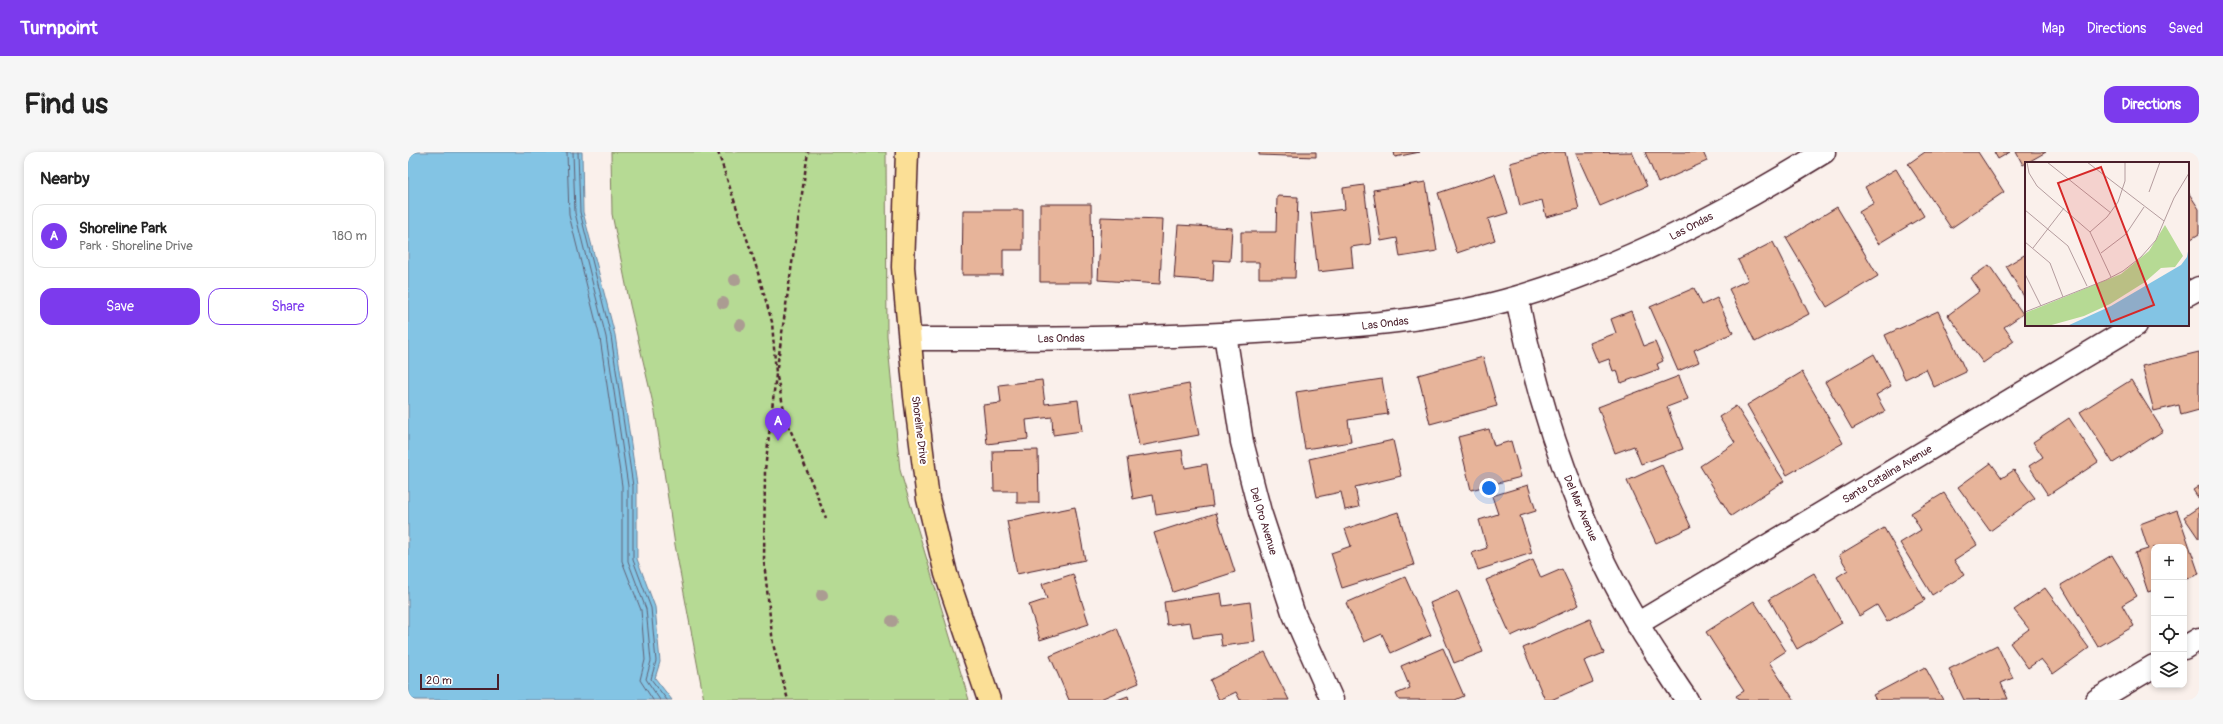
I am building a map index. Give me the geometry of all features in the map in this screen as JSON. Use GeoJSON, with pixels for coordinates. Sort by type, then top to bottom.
{"type":"FeatureCollection","features":[{"type":"Feature","properties":{"kind":"main road","name":"Shoreline Drive"},"geometry":{"type":"LineString","coordinates":[[907,152],[903,267],[928,499],[946,574],[989,700]]}},
{"type":"Feature","properties":{"kind":"street","name":"Las Ondas"},"geometry":{"type":"LineString","coordinates":[[910,339],[1225,334],[1381,325],[1470,309],[1518,298],[1589,273],[1659,243],[1788,174],[1824,152]]}},
{"type":"Feature","properties":{"kind":"street"},"geometry":{"type":"LineString","coordinates":[[2189,293],[2199,288]]}},
{"type":"Feature","properties":{"kind":"street","name":"Del Mar Avenue"},"geometry":{"type":"LineString","coordinates":[[1518,298],[1545,415],[1568,479],[1602,558],[1637,624],[1688,700]]}},
{"type":"Feature","properties":{"kind":"street","name":"Santa Catalina Avenue"},"geometry":{"type":"LineString","coordinates":[[1637,624],[2134,326]]}},
{"type":"Feature","properties":{"kind":"street","name":"Del Oro Avenue"},"geometry":{"type":"LineString","coordinates":[[1225,334],[1242,442],[1260,512],[1293,612],[1332,700]]}},
{"type":"Feature","properties":{"kind":"street"},"geometry":{"type":"LineString","coordinates":[[2187,646],[2199,639]]}},
{"type":"Feature","properties":{"kind":"street"},"geometry":{"type":"LineString","coordinates":[[2097,700],[2151,668]]}},
{"type":"Feature","properties":{"kind":"path"},"geometry":{"type":"LineString","coordinates":[[718,152],[756,266],[772,322],[776,374],[786,419],[826,518]]}},
{"type":"Feature","properties":{"kind":"path"},"geometry":{"type":"LineString","coordinates":[[788,700],[773,644],[764,562],[765,470],[776,374],[808,152]]}},
{"type":"Feature","properties":{"kind":"green space"},"geometry":{"type":"Polygon","coordinates":[[[611,152],[886,152],[887,336],[900,470],[969,700],[704,700],[675,545],[655,412],[630,305],[612,214],[611,152]]]}},
{"type":"Feature","properties":{"kind":"water"},"geometry":{"type":"Polygon","coordinates":[[[408,152],[582,152],[583,212],[615,335],[637,485],[637,559],[655,607],[660,662],[655,678],[672,700],[408,700],[408,152]]]}},
{"type":"Feature","properties":{"kind":"building"},"geometry":{"type":"Polygon","coordinates":[[[1259,152],[1316,152],[1316,157],[1259,155],[1259,152]]]}},
{"type":"Feature","properties":{"kind":"building"},"geometry":{"type":"Polygon","coordinates":[[[1394,152],[1420,152],[1395,157],[1394,152]]]}},
{"type":"Feature","properties":{"kind":"building"},"geometry":{"type":"Polygon","coordinates":[[[1553,152],[1565,152],[1579,209],[1546,217],[1542,200],[1520,206],[1510,163],[1553,152]]]}},
{"type":"Feature","properties":{"kind":"building"},"geometry":{"type":"Polygon","coordinates":[[[1632,152],[1647,186],[1600,206],[1576,153],[1632,152]]]}},
{"type":"Feature","properties":{"kind":"building"},"geometry":{"type":"Polygon","coordinates":[[[1645,152],[1703,152],[1707,161],[1658,183],[1645,152]]]}},
{"type":"Feature","properties":{"kind":"building"},"geometry":{"type":"Polygon","coordinates":[[[1925,152],[1978,152],[2004,192],[1951,228],[1908,164],[1925,152]]]}},
{"type":"Feature","properties":{"kind":"building"},"geometry":{"type":"Polygon","coordinates":[[[1994,152],[2010,152],[1998,159],[1994,152]]]}},
{"type":"Feature","properties":{"kind":"building"},"geometry":{"type":"Polygon","coordinates":[[[2016,152],[2046,152],[2028,162],[2025,162],[2023,165],[2016,152]]]}},
{"type":"Feature","properties":{"kind":"building"},"geometry":{"type":"Polygon","coordinates":[[[1896,169],[1924,216],[1878,244],[1859,212],[1874,203],[1865,187],[1896,169]]]}},
{"type":"Feature","properties":{"kind":"building"},"geometry":{"type":"Polygon","coordinates":[[[1495,174],[1508,213],[1488,219],[1495,240],[1457,253],[1438,193],[1495,174]]]}},
{"type":"Feature","properties":{"kind":"building"},"geometry":{"type":"Polygon","coordinates":[[[1426,182],[1437,251],[1400,257],[1397,238],[1381,241],[1373,190],[1426,182]]]}},
{"type":"Feature","properties":{"kind":"building"},"geometry":{"type":"Polygon","coordinates":[[[1364,185],[1371,244],[1351,247],[1353,268],[1318,272],[1311,213],[1345,209],[1343,188],[1364,185]]]}},
{"type":"Feature","properties":{"kind":"building"},"geometry":{"type":"Polygon","coordinates":[[[2189,194],[2199,209],[2199,234],[2189,240],[2189,194]]]}},
{"type":"Feature","properties":{"kind":"building"},"geometry":{"type":"Polygon","coordinates":[[[1277,196],[1298,197],[1295,278],[1259,278],[1259,262],[1241,262],[1241,232],[1276,232],[1277,196]]]}},
{"type":"Feature","properties":{"kind":"building"},"geometry":{"type":"Polygon","coordinates":[[[1040,204],[1091,204],[1092,282],[1040,282],[1040,204]]]}},
{"type":"Feature","properties":{"kind":"building"},"geometry":{"type":"Polygon","coordinates":[[[1837,207],[1878,276],[1827,307],[1786,238],[1837,207]]]}},
{"type":"Feature","properties":{"kind":"building"},"geometry":{"type":"Polygon","coordinates":[[[963,210],[1023,210],[1023,250],[1003,250],[1003,275],[962,275],[963,210]]]}},
{"type":"Feature","properties":{"kind":"building"},"geometry":{"type":"Polygon","coordinates":[[[1101,217],[1163,219],[1160,284],[1098,280],[1101,217]]]}},
{"type":"Feature","properties":{"kind":"building"},"geometry":{"type":"Polygon","coordinates":[[[1178,225],[1232,228],[1230,261],[1214,260],[1213,281],[1174,278],[1178,225]]]}},
{"type":"Feature","properties":{"kind":"building"},"geometry":{"type":"Polygon","coordinates":[[[1773,242],[1809,314],[1755,342],[1729,289],[1748,280],[1738,260],[1773,242]]]}},
{"type":"Feature","properties":{"kind":"building"},"geometry":{"type":"Polygon","coordinates":[[[2025,255],[2025,298],[2006,266],[2025,255]]]}},
{"type":"Feature","properties":{"kind":"building"},"geometry":{"type":"Polygon","coordinates":[[[1989,265],[2023,314],[2004,327],[2014,341],[1983,363],[1948,315],[1980,291],[1971,278],[1989,265]]]}},
{"type":"Feature","properties":{"kind":"building"},"geometry":{"type":"Polygon","coordinates":[[[1694,288],[1702,305],[1717,298],[1733,333],[1694,350],[1699,362],[1678,371],[1650,307],[1694,288]]]}},
{"type":"Feature","properties":{"kind":"building"},"geometry":{"type":"Polygon","coordinates":[[[1631,311],[1644,346],[1655,342],[1663,361],[1657,364],[1659,369],[1621,383],[1617,370],[1613,371],[1609,359],[1598,363],[1590,343],[1616,333],[1611,319],[1631,311]]]}},
{"type":"Feature","properties":{"kind":"building"},"geometry":{"type":"Polygon","coordinates":[[[1938,311],[1966,372],[1934,387],[1926,369],[1905,379],[1885,335],[1938,311]]]}},
{"type":"Feature","properties":{"kind":"building"},"geometry":{"type":"Polygon","coordinates":[[[2199,352],[2199,410],[2181,415],[2179,405],[2154,411],[2142,366],[2199,352]]]}},
{"type":"Feature","properties":{"kind":"building"},"geometry":{"type":"Polygon","coordinates":[[[1874,354],[1891,386],[1876,395],[1885,411],[1852,429],[1825,382],[1874,354]]]}},
{"type":"Feature","properties":{"kind":"building"},"geometry":{"type":"Polygon","coordinates":[[[1483,357],[1497,406],[1430,424],[1418,375],[1483,357]]]}},
{"type":"Feature","properties":{"kind":"building"},"geometry":{"type":"Polygon","coordinates":[[[1802,372],[1843,443],[1787,475],[1747,405],[1802,372]]]}},
{"type":"Feature","properties":{"kind":"building"},"geometry":{"type":"Polygon","coordinates":[[[1679,376],[1688,399],[1667,407],[1683,449],[1641,464],[1634,446],[1615,453],[1598,407],[1679,376]]]}},
{"type":"Feature","properties":{"kind":"building"},"geometry":{"type":"Polygon","coordinates":[[[1382,379],[1388,414],[1348,420],[1351,442],[1305,449],[1296,392],[1382,379]]]}},
{"type":"Feature","properties":{"kind":"building"},"geometry":{"type":"Polygon","coordinates":[[[1042,380],[1045,404],[1078,400],[1082,431],[1053,435],[1052,417],[1026,420],[1028,439],[987,444],[983,405],[1001,403],[999,385],[1042,380]]]}},
{"type":"Feature","properties":{"kind":"building"},"geometry":{"type":"Polygon","coordinates":[[[2131,380],[2163,431],[2113,463],[2080,412],[2131,380]]]}},
{"type":"Feature","properties":{"kind":"building"},"geometry":{"type":"Polygon","coordinates":[[[1189,384],[1199,435],[1139,446],[1129,395],[1189,384]]]}},
{"type":"Feature","properties":{"kind":"building"},"geometry":{"type":"Polygon","coordinates":[[[1736,406],[1784,481],[1731,516],[1700,466],[1735,443],[1719,417],[1736,406]]]}},
{"type":"Feature","properties":{"kind":"building"},"geometry":{"type":"Polygon","coordinates":[[[2069,418],[2098,462],[2048,495],[2029,466],[2043,457],[2033,442],[2069,418]]]}},
{"type":"Feature","properties":{"kind":"building"},"geometry":{"type":"Polygon","coordinates":[[[1489,429],[1494,446],[1511,441],[1521,477],[1471,490],[1458,437],[1489,429]]]}},
{"type":"Feature","properties":{"kind":"building"},"geometry":{"type":"Polygon","coordinates":[[[1393,440],[1401,476],[1355,487],[1359,507],[1345,510],[1341,492],[1317,497],[1309,459],[1393,440]]]}},
{"type":"Feature","properties":{"kind":"building"},"geometry":{"type":"Polygon","coordinates":[[[1038,450],[1039,503],[1017,503],[1017,491],[994,491],[993,451],[1038,450]]]}},
{"type":"Feature","properties":{"kind":"building"},"geometry":{"type":"Polygon","coordinates":[[[1182,450],[1185,468],[1207,464],[1213,506],[1156,515],[1153,495],[1133,499],[1127,458],[1182,450]]]}},
{"type":"Feature","properties":{"kind":"building"},"geometry":{"type":"Polygon","coordinates":[[[1991,463],[2002,478],[2014,470],[2035,498],[1990,531],[1958,487],[1991,463]]]}},
{"type":"Feature","properties":{"kind":"building"},"geometry":{"type":"Polygon","coordinates":[[[1662,465],[1691,527],[1656,543],[1627,481],[1662,465]]]}},
{"type":"Feature","properties":{"kind":"building"},"geometry":{"type":"Polygon","coordinates":[[[1528,485],[1536,511],[1520,516],[1532,553],[1478,570],[1472,553],[1487,548],[1479,520],[1498,514],[1492,496],[1528,485]]]}},
{"type":"Feature","properties":{"kind":"building"},"geometry":{"type":"Polygon","coordinates":[[[2199,486],[2199,499],[2193,490],[2199,486]]]}},
{"type":"Feature","properties":{"kind":"building"},"geometry":{"type":"Polygon","coordinates":[[[1944,493],[1977,545],[1954,560],[1964,575],[1932,595],[1900,543],[1921,530],[1911,513],[1944,493]]]}},
{"type":"Feature","properties":{"kind":"building"},"geometry":{"type":"Polygon","coordinates":[[[1075,507],[1085,560],[1017,574],[1007,521],[1075,507]]]}},
{"type":"Feature","properties":{"kind":"building"},"geometry":{"type":"Polygon","coordinates":[[[2199,507],[2199,539],[2184,517],[2199,507]]]}},
{"type":"Feature","properties":{"kind":"building"},"geometry":{"type":"Polygon","coordinates":[[[2177,510],[2199,574],[2187,579],[2187,544],[2151,544],[2151,591],[2148,592],[2135,553],[2148,549],[2140,524],[2177,510]]]}},
{"type":"Feature","properties":{"kind":"building"},"geometry":{"type":"Polygon","coordinates":[[[1398,512],[1414,565],[1342,588],[1331,553],[1351,546],[1345,529],[1398,512]]]}},
{"type":"Feature","properties":{"kind":"building"},"geometry":{"type":"Polygon","coordinates":[[[1216,513],[1235,572],[1173,592],[1154,533],[1216,513]]]}},
{"type":"Feature","properties":{"kind":"building"},"geometry":{"type":"Polygon","coordinates":[[[1884,528],[1925,600],[1887,622],[1877,605],[1859,616],[1837,577],[1848,570],[1839,555],[1884,528]]]}},
{"type":"Feature","properties":{"kind":"building"},"geometry":{"type":"Polygon","coordinates":[[[2112,555],[2137,596],[2122,605],[2134,626],[2098,647],[2061,585],[2112,555]]]}},
{"type":"Feature","properties":{"kind":"building"},"geometry":{"type":"Polygon","coordinates":[[[1533,560],[1541,578],[1562,569],[1579,605],[1511,636],[1486,580],[1533,560]]]}},
{"type":"Feature","properties":{"kind":"building"},"geometry":{"type":"Polygon","coordinates":[[[1814,573],[1842,623],[1797,649],[1769,599],[1814,573]]]}},
{"type":"Feature","properties":{"kind":"building"},"geometry":{"type":"Polygon","coordinates":[[[1073,574],[1089,624],[1040,640],[1029,605],[1047,599],[1042,584],[1073,574]]]}},
{"type":"Feature","properties":{"kind":"building"},"geometry":{"type":"Polygon","coordinates":[[[1405,577],[1431,635],[1391,653],[1382,634],[1364,642],[1346,603],[1405,577]]]}},
{"type":"Feature","properties":{"kind":"building"},"geometry":{"type":"Polygon","coordinates":[[[2045,588],[2089,648],[2053,674],[2041,659],[2028,668],[2010,643],[2029,629],[2014,610],[2045,588]]]}},
{"type":"Feature","properties":{"kind":"building"},"geometry":{"type":"Polygon","coordinates":[[[1458,591],[1483,652],[1454,663],[1430,603],[1458,591]]]}},
{"type":"Feature","properties":{"kind":"building"},"geometry":{"type":"Polygon","coordinates":[[[1221,593],[1223,606],[1250,602],[1255,642],[1222,646],[1220,634],[1193,638],[1190,622],[1167,625],[1164,602],[1221,593]]]}},
{"type":"Feature","properties":{"kind":"building"},"geometry":{"type":"Polygon","coordinates":[[[1754,601],[1786,651],[1769,662],[1794,700],[1739,700],[1736,696],[1744,691],[1706,632],[1754,601]]]}},
{"type":"Feature","properties":{"kind":"building"},"geometry":{"type":"Polygon","coordinates":[[[1590,619],[1604,653],[1584,661],[1593,682],[1551,700],[1545,700],[1523,648],[1590,619]]]}},
{"type":"Feature","properties":{"kind":"building"},"geometry":{"type":"Polygon","coordinates":[[[1117,628],[1139,683],[1098,700],[1069,700],[1050,656],[1117,628]]]}},
{"type":"Feature","properties":{"kind":"building"},"geometry":{"type":"Polygon","coordinates":[[[1997,645],[2013,678],[2001,683],[2008,699],[1964,700],[1949,669],[1997,645]]]}},
{"type":"Feature","properties":{"kind":"building"},"geometry":{"type":"Polygon","coordinates":[[[1443,648],[1464,696],[1455,700],[1399,700],[1396,694],[1410,688],[1401,666],[1443,648]]]}},
{"type":"Feature","properties":{"kind":"building"},"geometry":{"type":"Polygon","coordinates":[[[1265,652],[1289,700],[1240,700],[1236,692],[1219,700],[1210,680],[1265,652]]]}},
{"type":"Feature","properties":{"kind":"building"},"geometry":{"type":"Polygon","coordinates":[[[1925,667],[1943,700],[1876,700],[1873,695],[1925,667]]]}},
{"type":"Feature","properties":{"kind":"building"},"geometry":{"type":"Polygon","coordinates":[[[1128,696],[1129,700],[1117,700],[1128,696]]]}},
{"type":"Feature","properties":{"kind":"place","name":"Shoreline Park"},"geometry":{"type":"Point","coordinates":[778,441]}}]}
